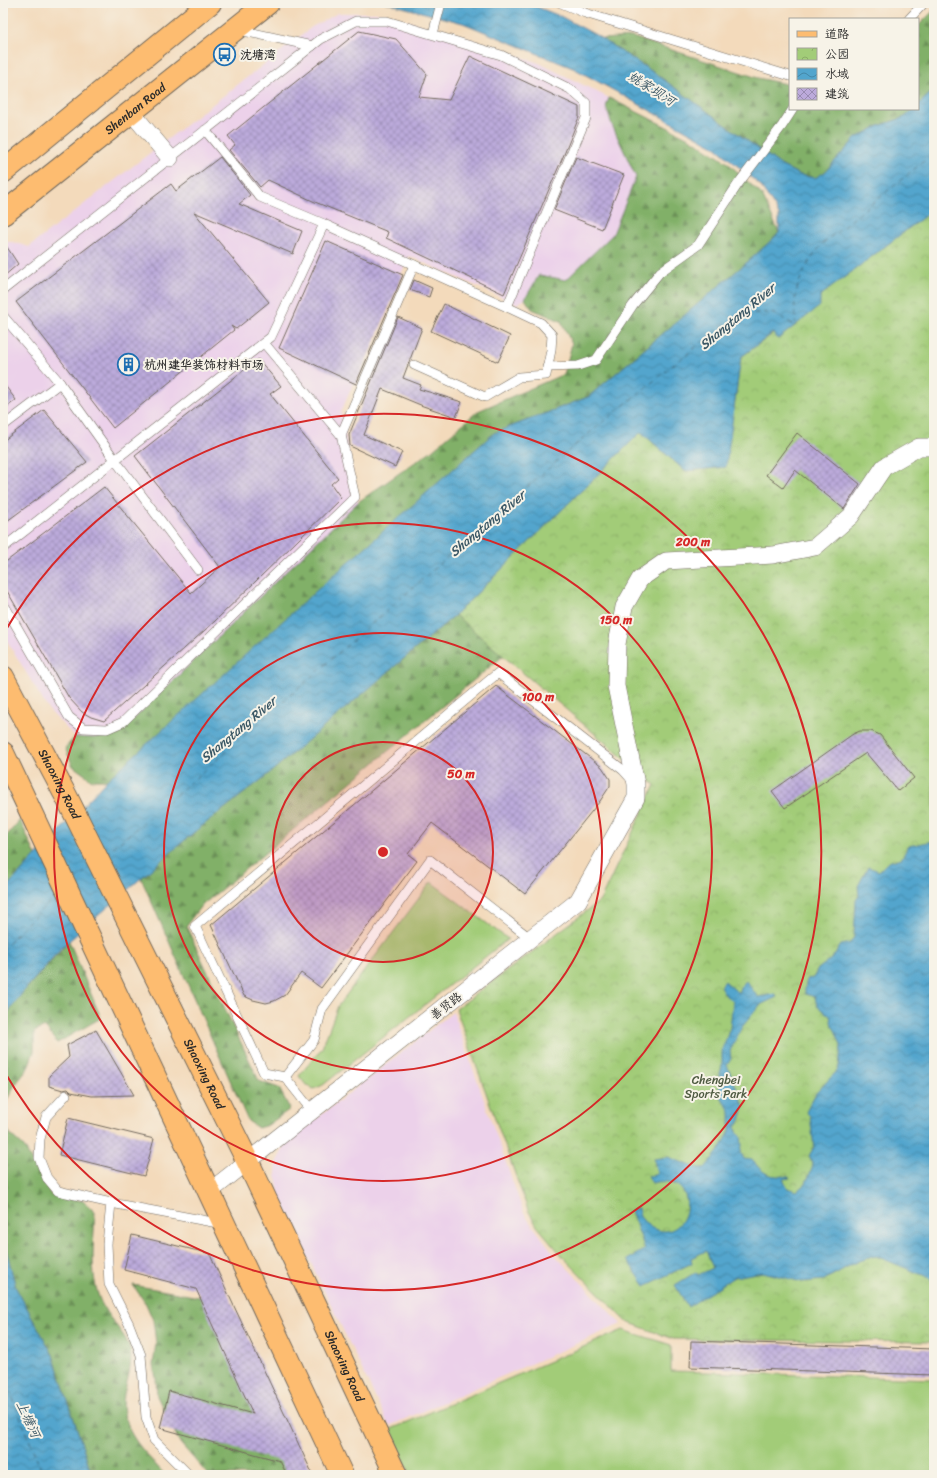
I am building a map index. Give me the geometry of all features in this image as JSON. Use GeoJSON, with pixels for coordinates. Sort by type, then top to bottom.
{"type":"FeatureCollection","features":[{"type":"Feature","properties":{"kind":"main road"},"geometry":{"type":"LineString","coordinates":[[3,172],[210,3]]}},
{"type":"Feature","properties":{"kind":"main road","name":"Shenban Road"},"geometry":{"type":"LineString","coordinates":[[3,214],[268,3]]}},
{"type":"Feature","properties":{"kind":"main road","name":"Shaoxing Road"},"geometry":{"type":"LineString","coordinates":[[3,677],[66,796],[248,1162],[396,1475]]}},
{"type":"Feature","properties":{"kind":"main road"},"geometry":{"type":"LineString","coordinates":[[3,753],[342,1475]]}},
{"type":"Feature","properties":{"kind":"street"},"geometry":{"type":"LineString","coordinates":[[131,112],[170,158]]}},
{"type":"Feature","properties":{"kind":"street"},"geometry":{"type":"LineString","coordinates":[[636,784],[616,686],[617,644],[624,607],[640,579],[666,561],[773,555],[815,547],[851,516],[884,467],[918,447],[934,447]]}},
{"type":"Feature","properties":{"kind":"street","name":"善贤路"},"geometry":{"type":"LineString","coordinates":[[209,1192],[578,901],[636,798],[636,784]]}},
{"type":"Feature","properties":{"kind":"lane"},"geometry":{"type":"LineString","coordinates":[[433,34],[441,3]]}},
{"type":"Feature","properties":{"kind":"lane"},"geometry":{"type":"LineString","coordinates":[[561,3],[585,13],[789,76]]}},
{"type":"Feature","properties":{"kind":"lane"},"geometry":{"type":"LineString","coordinates":[[910,18],[924,3]]}},
{"type":"Feature","properties":{"kind":"lane"},"geometry":{"type":"LineString","coordinates":[[3,290],[321,38],[356,21],[386,22],[433,34],[501,55],[570,89],[586,103],[586,118],[507,307]]}},
{"type":"Feature","properties":{"kind":"lane"},"geometry":{"type":"LineString","coordinates":[[235,29],[312,46]]}},
{"type":"Feature","properties":{"kind":"lane"},"geometry":{"type":"LineString","coordinates":[[548,367],[578,366],[596,360],[633,305],[660,272],[698,245],[738,184],[792,110]]}},
{"type":"Feature","properties":{"kind":"lane"},"geometry":{"type":"LineString","coordinates":[[205,130],[260,197],[324,224],[507,307],[541,323],[552,334],[551,350],[546,375],[519,377],[485,397],[414,365]]}},
{"type":"Feature","properties":{"kind":"lane"},"geometry":{"type":"LineString","coordinates":[[3,548],[271,337],[324,224]]}},
{"type":"Feature","properties":{"kind":"lane"},"geometry":{"type":"LineString","coordinates":[[341,435],[414,265]]}},
{"type":"Feature","properties":{"kind":"lane"},"geometry":{"type":"LineString","coordinates":[[3,316],[60,383],[115,460],[198,570]]}},
{"type":"Feature","properties":{"kind":"lane"},"geometry":{"type":"LineString","coordinates":[[3,603],[69,717],[82,728],[107,729],[122,722],[355,497],[341,435],[264,343]]}},
{"type":"Feature","properties":{"kind":"lane"},"geometry":{"type":"LineString","coordinates":[[3,426],[60,383]]}},
{"type":"Feature","properties":{"kind":"lane"},"geometry":{"type":"LineString","coordinates":[[312,1111],[285,1078],[264,1073],[195,926],[498,672],[623,770],[636,784]]}},
{"type":"Feature","properties":{"kind":"lane"},"geometry":{"type":"LineString","coordinates":[[285,1078],[314,1040],[322,1009],[430,860],[531,939]]}},
{"type":"Feature","properties":{"kind":"lane"},"geometry":{"type":"LineString","coordinates":[[66,1095],[46,1117],[40,1139],[39,1158],[47,1178],[58,1191],[111,1203],[224,1224]]}},
{"type":"Feature","properties":{"kind":"lane"},"geometry":{"type":"LineString","coordinates":[[111,1203],[107,1244],[109,1284],[129,1324],[140,1355],[146,1417],[154,1440],[190,1475]]}},
{"type":"Feature","properties":{"kind":"shaded area"},"geometry":{"type":"Polygon","coordinates":[[[338,13],[378,13],[466,38],[539,63],[609,98],[606,107],[612,125],[636,177],[613,234],[566,280],[539,275],[525,299],[517,304],[409,256],[341,412],[358,502],[118,734],[94,738],[75,737],[48,709],[3,634],[3,242],[12,242],[29,247],[312,27],[338,13]]]}},
{"type":"Feature","properties":{"kind":"shaded area"},"geometry":{"type":"Polygon","coordinates":[[[453,1012],[523,1211],[556,1256],[621,1324],[389,1426],[279,1196],[276,1174],[277,1161],[288,1141],[453,1012]]]}},
{"type":"Feature","properties":{"kind":"green space"},"geometry":{"type":"Polygon","coordinates":[[[934,10],[934,90],[919,104],[919,25],[934,10]]]}},
{"type":"Feature","properties":{"kind":"green space"},"geometry":{"type":"Polygon","coordinates":[[[632,37],[758,78],[789,85],[789,110],[913,110],[905,117],[879,126],[856,138],[825,172],[815,178],[800,175],[782,166],[656,74],[602,39],[632,37]]]}},
{"type":"Feature","properties":{"kind":"green space"},"geometry":{"type":"Polygon","coordinates":[[[609,98],[691,139],[728,163],[762,195],[779,233],[752,258],[588,397],[494,433],[107,780],[92,780],[73,766],[65,748],[75,737],[94,738],[118,734],[358,502],[431,451],[478,411],[564,374],[572,344],[561,321],[532,309],[525,299],[539,275],[566,280],[613,234],[636,177],[612,125],[606,107],[609,98]]]}},
{"type":"Feature","properties":{"kind":"green space","name":"Chengbei Sports Park"},"geometry":{"type":"Polygon","coordinates":[[[934,209],[934,1342],[673,1339],[627,1322],[565,1259],[537,1226],[528,1210],[456,1009],[600,901],[655,785],[455,615],[641,432],[685,471],[725,467],[741,357],[774,333],[778,339],[804,318],[820,296],[934,209]]]}},
{"type":"Feature","properties":{"kind":"green space"},"geometry":{"type":"Polygon","coordinates":[[[455,615],[503,656],[200,907],[186,926],[259,1081],[279,1088],[290,1109],[268,1125],[258,1128],[248,1121],[141,878],[193,833],[266,776],[455,615]]]}},
{"type":"Feature","properties":{"kind":"green space"},"geometry":{"type":"Polygon","coordinates":[[[20,820],[36,856],[3,891],[3,840],[20,820]]]}},
{"type":"Feature","properties":{"kind":"green space"},"geometry":{"type":"Polygon","coordinates":[[[431,882],[508,939],[323,1085],[314,1089],[306,1085],[299,1076],[322,1048],[338,1006],[431,882]]]}},
{"type":"Feature","properties":{"kind":"green space"},"geometry":{"type":"Polygon","coordinates":[[[69,941],[101,1018],[57,1043],[45,1027],[34,1032],[34,1051],[27,1070],[14,1086],[5,1104],[3,1114],[3,1019],[23,992],[69,941]]]}},
{"type":"Feature","properties":{"kind":"green space"},"geometry":{"type":"Polygon","coordinates":[[[3,1124],[12,1136],[24,1147],[51,1195],[83,1201],[95,1212],[93,1261],[96,1286],[104,1308],[126,1339],[131,1355],[124,1394],[123,1407],[125,1418],[135,1439],[165,1475],[92,1475],[53,1355],[16,1288],[3,1237],[3,1124]]]}},
{"type":"Feature","properties":{"kind":"green space"},"geometry":{"type":"Polygon","coordinates":[[[133,1285],[210,1299],[295,1475],[208,1475],[180,1443],[157,1396],[156,1378],[153,1365],[156,1343],[153,1320],[146,1304],[133,1285]]]}},
{"type":"Feature","properties":{"kind":"green space"},"geometry":{"type":"Polygon","coordinates":[[[623,1330],[671,1345],[671,1371],[934,1379],[934,1475],[411,1475],[389,1430],[623,1330]]]}},
{"type":"Feature","properties":{"kind":"water"},"geometry":{"type":"Polygon","coordinates":[[[387,3],[527,3],[560,16],[596,35],[656,74],[782,166],[800,175],[815,178],[825,172],[856,138],[879,126],[905,117],[913,110],[919,110],[919,104],[934,90],[934,209],[820,296],[820,306],[778,339],[773,333],[741,357],[726,467],[685,471],[641,432],[455,615],[266,776],[193,833],[62,947],[23,992],[3,1019],[3,891],[107,780],[494,433],[588,397],[752,258],[779,233],[779,215],[760,185],[714,146],[575,69],[463,23],[387,3]]]}},
{"type":"Feature","properties":{"kind":"water"},"geometry":{"type":"Polygon","coordinates":[[[934,841],[934,1285],[930,1278],[876,1256],[858,1261],[824,1280],[802,1282],[763,1272],[734,1277],[688,1307],[675,1285],[696,1272],[698,1275],[713,1268],[706,1251],[691,1258],[692,1263],[645,1286],[627,1260],[645,1249],[631,1211],[638,1208],[641,1217],[647,1224],[652,1228],[666,1231],[676,1227],[683,1219],[686,1208],[685,1197],[680,1187],[669,1182],[652,1183],[648,1177],[657,1174],[654,1159],[668,1157],[697,1168],[705,1168],[721,1148],[730,1131],[730,1111],[720,1095],[719,1077],[722,1066],[722,1050],[730,1028],[733,1001],[726,996],[720,986],[725,981],[737,992],[740,992],[742,985],[746,981],[758,997],[775,994],[777,997],[760,1005],[742,1027],[730,1051],[731,1059],[727,1065],[744,1106],[740,1121],[735,1127],[738,1134],[741,1136],[741,1153],[744,1159],[752,1160],[769,1175],[790,1178],[783,1179],[787,1188],[797,1191],[806,1183],[813,1166],[809,1156],[814,1147],[810,1116],[806,1112],[816,1093],[836,1072],[839,1066],[841,1045],[832,1026],[830,1016],[817,1006],[815,997],[805,994],[807,979],[813,978],[818,969],[832,958],[841,945],[850,943],[854,937],[856,900],[859,896],[858,886],[868,867],[879,871],[888,862],[902,858],[908,846],[934,841]]]}},
{"type":"Feature","properties":{"kind":"water","name":"上塘河"},"geometry":{"type":"Polygon","coordinates":[[[3,1237],[16,1288],[53,1355],[92,1475],[3,1475],[3,1237]]]}},
{"type":"Feature","properties":{"kind":"building"},"geometry":{"type":"Polygon","coordinates":[[[359,31],[396,39],[427,74],[419,97],[449,100],[470,56],[579,107],[579,117],[565,152],[504,294],[386,238],[388,232],[315,202],[268,180],[260,187],[229,150],[235,145],[228,136],[359,31]]]}},
{"type":"Feature","properties":{"kind":"building","name":"杭州建华装饰材料市场"},"geometry":{"type":"Polygon","coordinates":[[[220,157],[250,195],[239,204],[302,231],[293,254],[194,212],[269,302],[236,329],[231,326],[234,330],[113,428],[16,302],[171,184],[176,191],[220,157]]]}},
{"type":"Feature","properties":{"kind":"building"},"geometry":{"type":"Polygon","coordinates":[[[576,157],[624,175],[602,229],[554,210],[576,157]]]}},
{"type":"Feature","properties":{"kind":"building"},"geometry":{"type":"Polygon","coordinates":[[[3,241],[18,264],[3,277],[3,241]]]}},
{"type":"Feature","properties":{"kind":"building"},"geometry":{"type":"Polygon","coordinates":[[[326,241],[403,275],[356,384],[279,348],[326,241]]]}},
{"type":"Feature","properties":{"kind":"building"},"geometry":{"type":"Polygon","coordinates":[[[414,280],[432,288],[429,297],[410,290],[414,280]]]}},
{"type":"Feature","properties":{"kind":"building"},"geometry":{"type":"Polygon","coordinates":[[[444,304],[510,336],[498,362],[431,331],[444,304]]]}},
{"type":"Feature","properties":{"kind":"building"},"geometry":{"type":"Polygon","coordinates":[[[398,317],[422,328],[403,378],[421,385],[419,389],[462,402],[456,417],[423,406],[382,389],[364,435],[402,452],[395,467],[350,446],[349,435],[398,317]]]}},
{"type":"Feature","properties":{"kind":"building"},"geometry":{"type":"Polygon","coordinates":[[[258,359],[281,386],[270,394],[338,478],[331,484],[341,498],[215,621],[104,721],[91,717],[82,712],[69,698],[3,584],[3,564],[104,487],[191,593],[220,567],[135,456],[258,359]]]}},
{"type":"Feature","properties":{"kind":"building"},"geometry":{"type":"Polygon","coordinates":[[[3,383],[16,400],[3,410],[3,383]]]}},
{"type":"Feature","properties":{"kind":"building"},"geometry":{"type":"Polygon","coordinates":[[[44,410],[87,462],[3,524],[3,441],[44,410]]]}},
{"type":"Feature","properties":{"kind":"building"},"geometry":{"type":"Polygon","coordinates":[[[797,433],[860,484],[844,509],[795,470],[783,488],[766,475],[797,433]]]}},
{"type":"Feature","properties":{"kind":"building"},"geometry":{"type":"Polygon","coordinates":[[[496,686],[602,767],[610,779],[610,786],[600,801],[525,894],[432,823],[408,854],[417,861],[321,988],[301,973],[285,995],[274,1001],[266,1003],[244,996],[211,925],[496,686]]]}},
{"type":"Feature","properties":{"kind":"building"},"geometry":{"type":"Polygon","coordinates":[[[860,731],[871,731],[880,735],[914,778],[898,791],[866,753],[785,808],[772,791],[853,734],[860,731]]]}},
{"type":"Feature","properties":{"kind":"building"},"geometry":{"type":"Polygon","coordinates":[[[96,1030],[134,1095],[92,1096],[71,1092],[68,1089],[63,1090],[49,1086],[49,1076],[69,1057],[67,1045],[96,1030]]]}},
{"type":"Feature","properties":{"kind":"building"},"geometry":{"type":"Polygon","coordinates":[[[68,1118],[154,1139],[144,1176],[59,1155],[68,1118]]]}},
{"type":"Feature","properties":{"kind":"building"},"geometry":{"type":"Polygon","coordinates":[[[132,1235],[211,1254],[211,1257],[313,1475],[287,1475],[280,1461],[160,1428],[169,1391],[253,1414],[196,1289],[124,1270],[132,1235]]]}},
{"type":"Feature","properties":{"kind":"building"},"geometry":{"type":"Polygon","coordinates":[[[691,1341],[934,1349],[934,1375],[690,1367],[691,1341]]]}},
{"type":"Feature","properties":{"kind":"ferry route"},"geometry":{"type":"LineString","coordinates":[[106,854],[204,771],[581,440],[718,329],[737,318],[759,313],[774,314],[796,326],[795,304],[798,285],[808,264],[822,244],[934,153]]}},
{"type":"Feature","properties":{"kind":"ferry route"},"geometry":{"type":"LineString","coordinates":[[74,881],[90,867]]}},
{"type":"Feature","properties":{"kind":"ferry route"},"geometry":{"type":"LineString","coordinates":[[3,951],[19,931],[58,894]]}},
{"type":"Feature","properties":{"kind":"ferry route"},"geometry":{"type":"LineString","coordinates":[[3,1373],[43,1475]]}},
{"type":"Feature","properties":{"kind":"place","name":"沈塘湾"},"geometry":{"type":"Point","coordinates":[225,55]}},
{"type":"Feature","properties":{"kind":"place","name":"杭州建华装饰材料市场"},"geometry":{"type":"Point","coordinates":[128,365]}},
{"type":"Feature","properties":{"kind":"water label","name":"姚家坝河"},"geometry":{"type":"Point","coordinates":[652,88]}},
{"type":"Feature","properties":{"kind":"water label","name":"Shangtang River"},"geometry":{"type":"Point","coordinates":[737,316]}},
{"type":"Feature","properties":{"kind":"water label","name":"Shangtang River"},"geometry":{"type":"Point","coordinates":[487,523]}},
{"type":"Feature","properties":{"kind":"water label","name":"Shangtang River"},"geometry":{"type":"Point","coordinates":[238,729]}}]}
